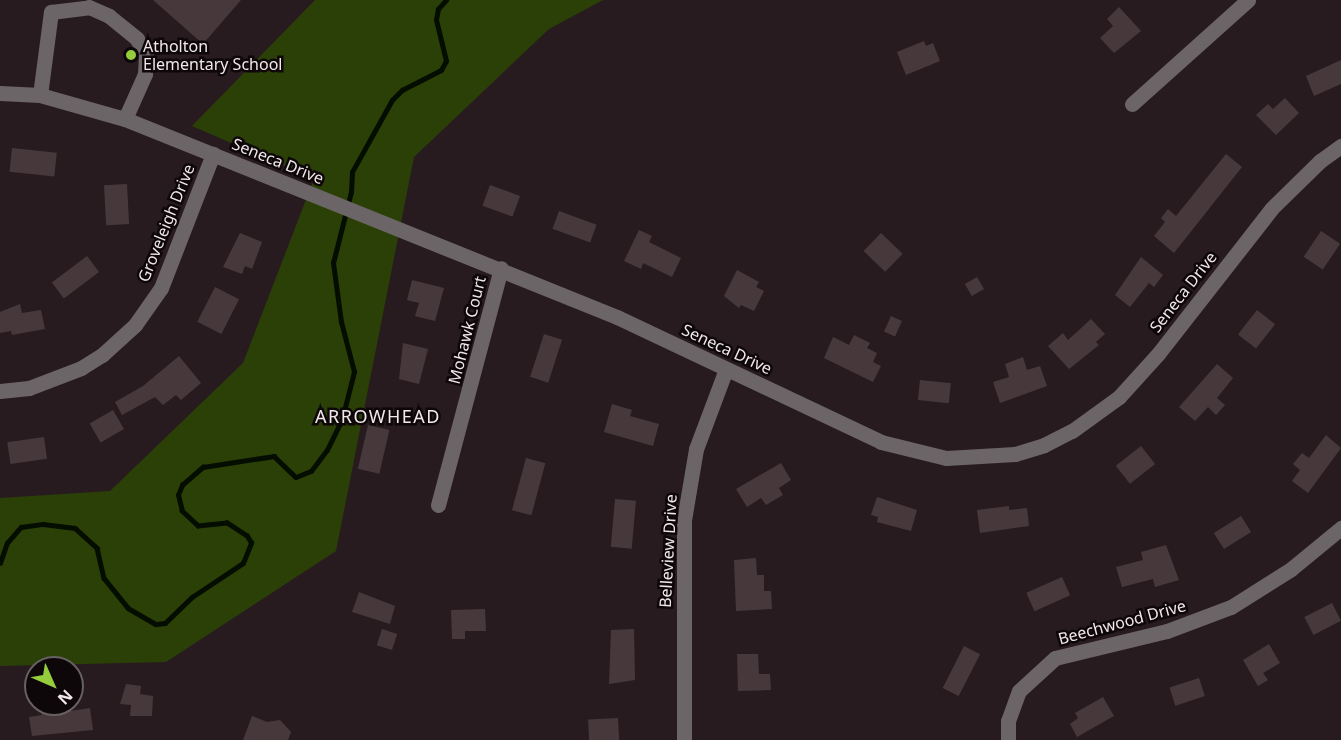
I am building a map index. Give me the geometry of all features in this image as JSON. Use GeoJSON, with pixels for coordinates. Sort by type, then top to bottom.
{"type":"FeatureCollection","features":[{"type":"Feature","properties":{"kind":"street"},"geometry":{"type":"LineString","coordinates":[[1132,104],[1248,0]]}},
{"type":"Feature","properties":{"kind":"street"},"geometry":{"type":"LineString","coordinates":[[40,95],[51,6],[98,10],[143,47],[146,74],[125,119]]}},
{"type":"Feature","properties":{"kind":"street","name":"Seneca Drive"},"geometry":{"type":"LineString","coordinates":[[0,93],[40,95],[125,119],[341,207],[501,268],[726,369],[881,442],[916,454],[979,458],[1015,454],[1044,444],[1072,431],[1119,397],[1158,354],[1272,208],[1320,161],[1341,146]]}},
{"type":"Feature","properties":{"kind":"street","name":"Groveleigh Drive"},"geometry":{"type":"LineString","coordinates":[[0,392],[37,386],[81,368],[102,355],[135,325],[162,288],[213,154]]}},
{"type":"Feature","properties":{"kind":"street","name":"Mohawk Court"},"geometry":{"type":"LineString","coordinates":[[438,505],[501,268]]}},
{"type":"Feature","properties":{"kind":"street","name":"Belleview Drive"},"geometry":{"type":"LineString","coordinates":[[684,740],[684,520],[696,449],[726,369]]}},
{"type":"Feature","properties":{"kind":"street","name":"Beechwood Drive"},"geometry":{"type":"LineString","coordinates":[[1008,740],[1008,721],[1019,691],[1055,658],[1167,631],[1231,607],[1291,569],[1341,528]]}},
{"type":"Feature","properties":{"kind":"green space"},"geometry":{"type":"Polygon","coordinates":[[[315,0],[603,0],[549,29],[414,157],[336,551],[166,662],[84,664],[84,656],[24,656],[24,665],[0,666],[0,498],[110,491],[243,363],[314,179],[192,126],[315,0]]]}},
{"type":"Feature","properties":{"kind":"building"},"geometry":{"type":"Polygon","coordinates":[[[153,0],[241,0],[203,44],[153,0]]]}},
{"type":"Feature","properties":{"kind":"building"},"geometry":{"type":"Polygon","coordinates":[[[1119,7],[1141,31],[1114,53],[1100,38],[1113,26],[1107,19],[1119,7]]]}},
{"type":"Feature","properties":{"kind":"building"},"geometry":{"type":"Polygon","coordinates":[[[924,41],[926,46],[933,43],[940,61],[906,75],[897,52],[924,41]]]}},
{"type":"Feature","properties":{"kind":"building"},"geometry":{"type":"Polygon","coordinates":[[[1341,60],[1341,84],[1314,96],[1306,76],[1341,60]]]}},
{"type":"Feature","properties":{"kind":"building"},"geometry":{"type":"Polygon","coordinates":[[[1285,98],[1299,113],[1276,135],[1256,115],[1268,104],[1273,109],[1285,98]]]}},
{"type":"Feature","properties":{"kind":"building"},"geometry":{"type":"Polygon","coordinates":[[[12,148],[57,153],[54,177],[9,172],[12,148]]]}},
{"type":"Feature","properties":{"kind":"building"},"geometry":{"type":"Polygon","coordinates":[[[1226,154],[1242,167],[1174,253],[1154,236],[1165,222],[1161,218],[1168,209],[1176,216],[1226,154]]]}},
{"type":"Feature","properties":{"kind":"building"},"geometry":{"type":"Polygon","coordinates":[[[127,184],[129,224],[106,225],[104,185],[127,184]]]}},
{"type":"Feature","properties":{"kind":"building"},"geometry":{"type":"Polygon","coordinates":[[[490,185],[520,196],[513,217],[482,206],[490,185]]]}},
{"type":"Feature","properties":{"kind":"building"},"geometry":{"type":"Polygon","coordinates":[[[559,211],[597,225],[590,243],[553,229],[559,211]]]}},
{"type":"Feature","properties":{"kind":"building"},"geometry":{"type":"Polygon","coordinates":[[[639,230],[652,236],[649,242],[681,258],[672,277],[643,263],[641,269],[624,261],[639,230]]]}},
{"type":"Feature","properties":{"kind":"building"},"geometry":{"type":"Polygon","coordinates":[[[1321,231],[1340,244],[1323,270],[1304,257],[1321,231]]]}},
{"type":"Feature","properties":{"kind":"building"},"geometry":{"type":"Polygon","coordinates":[[[240,233],[262,242],[252,269],[245,266],[242,274],[223,267],[240,233]]]}},
{"type":"Feature","properties":{"kind":"building"},"geometry":{"type":"Polygon","coordinates":[[[881,233],[903,254],[885,272],[864,251],[881,233]]]}},
{"type":"Feature","properties":{"kind":"building"},"geometry":{"type":"Polygon","coordinates":[[[87,256],[99,272],[64,298],[52,282],[87,256]]]}},
{"type":"Feature","properties":{"kind":"building"},"geometry":{"type":"Polygon","coordinates":[[[1141,257],[1163,275],[1154,287],[1149,283],[1130,307],[1115,295],[1141,257]]]}},
{"type":"Feature","properties":{"kind":"building"},"geometry":{"type":"Polygon","coordinates":[[[737,270],[759,282],[756,287],[764,291],[754,311],[741,305],[739,308],[724,296],[737,270]]]}},
{"type":"Feature","properties":{"kind":"building"},"geometry":{"type":"Polygon","coordinates":[[[977,277],[984,289],[972,296],[965,284],[977,277]]]}},
{"type":"Feature","properties":{"kind":"building"},"geometry":{"type":"Polygon","coordinates":[[[412,280],[444,288],[435,321],[415,316],[419,303],[407,300],[412,280]]]}},
{"type":"Feature","properties":{"kind":"building"},"geometry":{"type":"Polygon","coordinates":[[[215,287],[239,299],[221,334],[197,322],[215,287]]]}},
{"type":"Feature","properties":{"kind":"building"},"geometry":{"type":"Polygon","coordinates":[[[20,304],[22,313],[41,310],[45,329],[12,335],[11,331],[0,333],[0,312],[20,304]]]}},
{"type":"Feature","properties":{"kind":"building"},"geometry":{"type":"Polygon","coordinates":[[[1257,310],[1275,324],[1256,349],[1238,334],[1257,310]]]}},
{"type":"Feature","properties":{"kind":"building"},"geometry":{"type":"Polygon","coordinates":[[[891,316],[902,321],[895,336],[884,332],[891,316]]]}},
{"type":"Feature","properties":{"kind":"building"},"geometry":{"type":"Polygon","coordinates":[[[1091,319],[1105,334],[1096,342],[1099,345],[1069,369],[1048,346],[1063,333],[1068,340],[1091,319]]]}},
{"type":"Feature","properties":{"kind":"building"},"geometry":{"type":"Polygon","coordinates":[[[544,334],[562,340],[548,383],[530,377],[544,334]]]}},
{"type":"Feature","properties":{"kind":"building"},"geometry":{"type":"Polygon","coordinates":[[[854,335],[870,343],[867,348],[877,353],[873,362],[881,366],[873,382],[824,358],[833,337],[849,345],[854,335]]]}},
{"type":"Feature","properties":{"kind":"building"},"geometry":{"type":"Polygon","coordinates":[[[403,343],[428,349],[419,384],[399,379],[403,343]]]}},
{"type":"Feature","properties":{"kind":"building"},"geometry":{"type":"Polygon","coordinates":[[[179,356],[201,383],[181,400],[176,395],[163,405],[155,397],[122,415],[115,402],[143,386],[179,356]]]}},
{"type":"Feature","properties":{"kind":"building"},"geometry":{"type":"Polygon","coordinates":[[[1023,357],[1027,370],[1040,366],[1047,386],[1000,403],[993,382],[1009,377],[1005,364],[1023,357]]]}},
{"type":"Feature","properties":{"kind":"building"},"geometry":{"type":"Polygon","coordinates":[[[1217,364],[1233,378],[1217,398],[1225,405],[1216,415],[1208,407],[1195,421],[1179,407],[1217,364]]]}},
{"type":"Feature","properties":{"kind":"building"},"geometry":{"type":"Polygon","coordinates":[[[920,380],[951,383],[949,403],[918,400],[920,380]]]}},
{"type":"Feature","properties":{"kind":"building"},"geometry":{"type":"Polygon","coordinates":[[[612,404],[632,410],[630,416],[659,424],[653,446],[604,432],[612,404]]]}},
{"type":"Feature","properties":{"kind":"building"},"geometry":{"type":"Polygon","coordinates":[[[113,410],[124,429],[101,443],[90,423],[113,410]]]}},
{"type":"Feature","properties":{"kind":"building"},"geometry":{"type":"Polygon","coordinates":[[[368,425],[389,430],[379,474],[358,469],[368,425]]]}},
{"type":"Feature","properties":{"kind":"building"},"geometry":{"type":"Polygon","coordinates":[[[1326,435],[1341,448],[1308,493],[1292,481],[1300,470],[1293,464],[1302,453],[1309,458],[1326,435]]]}},
{"type":"Feature","properties":{"kind":"building"},"geometry":{"type":"Polygon","coordinates":[[[44,437],[47,459],[10,464],[7,442],[44,437]]]}},
{"type":"Feature","properties":{"kind":"building"},"geometry":{"type":"Polygon","coordinates":[[[1141,446],[1155,464],[1130,484],[1116,466],[1141,446]]]}},
{"type":"Feature","properties":{"kind":"building"},"geometry":{"type":"Polygon","coordinates":[[[526,458],[545,463],[531,515],[512,510],[526,458]]]}},
{"type":"Feature","properties":{"kind":"building"},"geometry":{"type":"Polygon","coordinates":[[[781,463],[791,480],[779,488],[783,495],[766,505],[761,498],[747,507],[736,489],[781,463]]]}},
{"type":"Feature","properties":{"kind":"building"},"geometry":{"type":"Polygon","coordinates":[[[877,497],[917,510],[911,531],[877,522],[878,517],[871,515],[877,497]]]}},
{"type":"Feature","properties":{"kind":"building"},"geometry":{"type":"Polygon","coordinates":[[[615,499],[636,501],[632,549],[611,547],[615,499]]]}},
{"type":"Feature","properties":{"kind":"building"},"geometry":{"type":"Polygon","coordinates":[[[1009,506],[1009,510],[1027,508],[1029,526],[980,533],[977,510],[1009,506]]]}},
{"type":"Feature","properties":{"kind":"building"},"geometry":{"type":"Polygon","coordinates":[[[1241,516],[1251,532],[1224,549],[1214,533],[1241,516]]]}},
{"type":"Feature","properties":{"kind":"building"},"geometry":{"type":"Polygon","coordinates":[[[1166,545],[1179,580],[1155,587],[1153,579],[1122,587],[1116,567],[1143,560],[1141,552],[1166,545]]]}},
{"type":"Feature","properties":{"kind":"building"},"geometry":{"type":"Polygon","coordinates":[[[756,558],[757,575],[764,575],[764,591],[771,591],[772,609],[736,611],[734,560],[756,558]]]}},
{"type":"Feature","properties":{"kind":"building"},"geometry":{"type":"Polygon","coordinates":[[[1062,577],[1070,595],[1035,611],[1026,593],[1062,577]]]}},
{"type":"Feature","properties":{"kind":"building"},"geometry":{"type":"Polygon","coordinates":[[[359,592],[395,606],[390,624],[352,612],[359,592]]]}},
{"type":"Feature","properties":{"kind":"building"},"geometry":{"type":"Polygon","coordinates":[[[1332,603],[1341,621],[1313,635],[1304,617],[1332,603]]]}},
{"type":"Feature","properties":{"kind":"building"},"geometry":{"type":"Polygon","coordinates":[[[485,609],[486,631],[465,631],[465,639],[452,639],[451,610],[485,609]]]}},
{"type":"Feature","properties":{"kind":"building"},"geometry":{"type":"Polygon","coordinates":[[[382,629],[397,634],[392,650],[377,645],[382,629]]]}},
{"type":"Feature","properties":{"kind":"building"},"geometry":{"type":"Polygon","coordinates":[[[634,629],[635,680],[609,684],[611,630],[634,629]]]}},
{"type":"Feature","properties":{"kind":"building"},"geometry":{"type":"Polygon","coordinates":[[[1269,644],[1280,663],[1263,673],[1268,680],[1258,686],[1243,660],[1269,644]]]}},
{"type":"Feature","properties":{"kind":"building"},"geometry":{"type":"Polygon","coordinates":[[[964,646],[980,654],[959,696],[943,688],[964,646]]]}},
{"type":"Feature","properties":{"kind":"building"},"geometry":{"type":"Polygon","coordinates":[[[737,654],[758,654],[759,674],[770,674],[771,690],[738,691],[737,654]]]}},
{"type":"Feature","properties":{"kind":"building"},"geometry":{"type":"Polygon","coordinates":[[[1199,678],[1205,696],[1175,706],[1170,688],[1199,678]]]}},
{"type":"Feature","properties":{"kind":"building"},"geometry":{"type":"Polygon","coordinates":[[[126,684],[141,686],[140,694],[153,696],[152,716],[130,716],[131,705],[120,704],[126,684]]]}},
{"type":"Feature","properties":{"kind":"building"},"geometry":{"type":"Polygon","coordinates":[[[1103,697],[1114,716],[1077,737],[1070,724],[1078,718],[1075,713],[1103,697]]]}},
{"type":"Feature","properties":{"kind":"building"},"geometry":{"type":"Polygon","coordinates":[[[90,708],[93,730],[32,736],[29,717],[84,716],[84,709],[90,708]]]}},
{"type":"Feature","properties":{"kind":"building"},"geometry":{"type":"Polygon","coordinates":[[[252,716],[267,722],[280,720],[291,732],[288,740],[243,740],[252,716]]]}},
{"type":"Feature","properties":{"kind":"building"},"geometry":{"type":"Polygon","coordinates":[[[618,718],[619,740],[589,740],[588,720],[618,718]]]}},
{"type":"Feature","properties":{"kind":"waterway"},"geometry":{"type":"LineString","coordinates":[[0,563],[7,543],[21,527],[43,524],[75,528],[97,548],[104,578],[128,608],[156,624],[165,623],[192,597],[243,563],[251,543],[247,536],[227,523],[198,526],[182,511],[178,495],[182,485],[203,467],[274,456],[296,477],[311,471],[327,450],[342,419],[354,372],[341,322],[333,263],[351,192],[352,172],[392,100],[402,90],[441,70],[446,61],[436,20],[438,9],[446,0]]}},
{"type":"Feature","properties":{"kind":"place","name":"Atholton Elementary School"},"geometry":{"type":"Point","coordinates":[131,55]}},
{"type":"Feature","properties":{"kind":"district","name":"ARROWHEAD"},"geometry":{"type":"Point","coordinates":[378,416]}}]}
